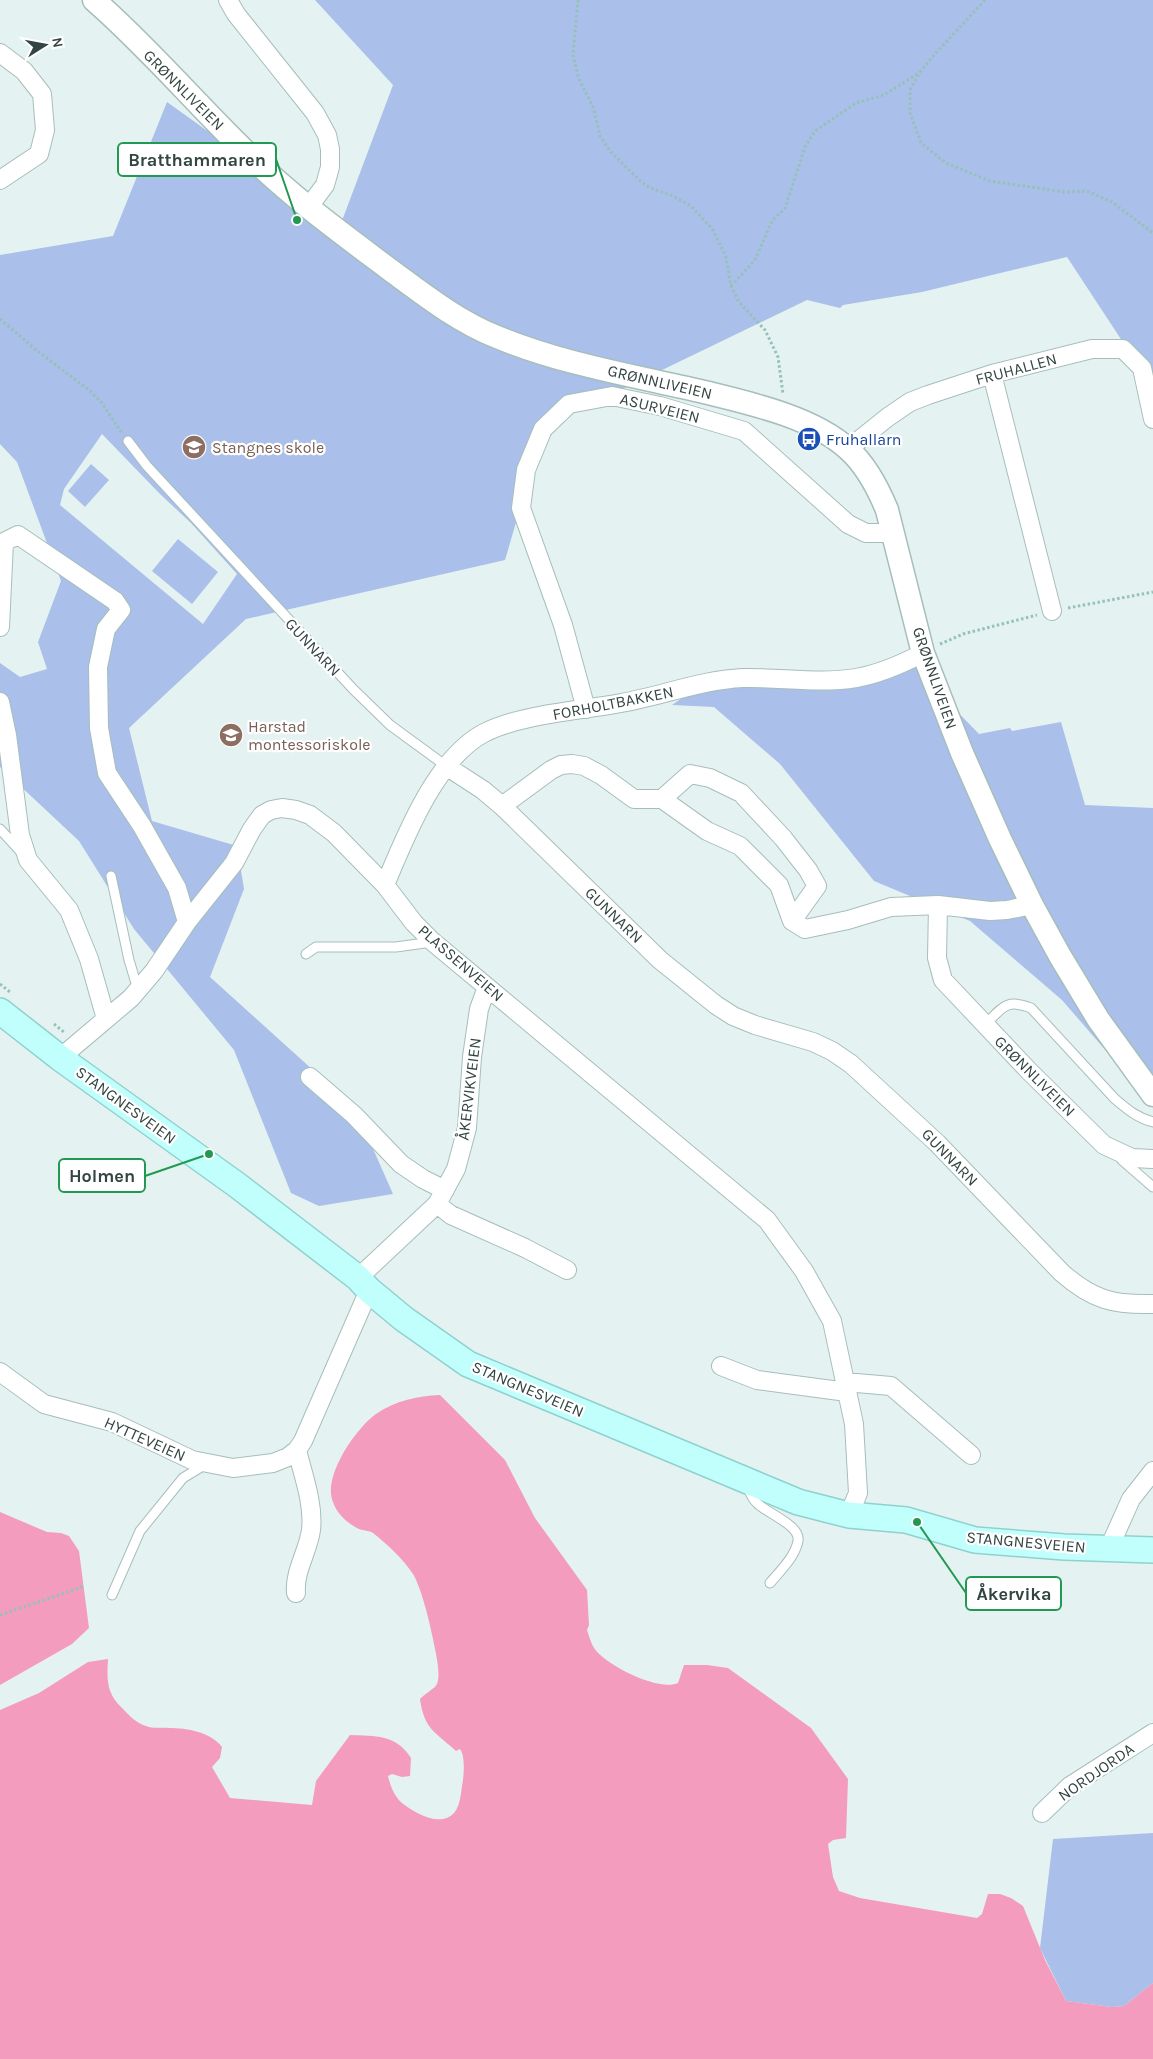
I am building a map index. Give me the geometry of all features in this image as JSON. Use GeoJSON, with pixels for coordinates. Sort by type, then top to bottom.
{"type":"FeatureCollection","features":[{"type":"Feature","properties":{"kind":"main road","name":"STANGNESVEIEN"},"geometry":{"type":"LineString","coordinates":[[0,1011],[60,1058],[237,1185],[363,1284],[404,1319],[468,1364],[798,1502],[849,1515],[906,1520],[975,1540],[1153,1550]]}},
{"type":"Feature","properties":{"kind":"street","name":"GRØNNLIVEIEN"},"geometry":{"type":"LineString","coordinates":[[94,0],[249,155],[308,208],[434,302],[495,336],[546,354],[728,398],[783,414],[829,436],[848,449],[864,467],[878,489],[887,510],[923,653],[962,753],[1032,905],[1098,1019],[1153,1095]]}},
{"type":"Feature","properties":{"kind":"street"},"geometry":{"type":"LineString","coordinates":[[228,0],[236,14],[315,113],[327,135],[330,149],[330,166],[325,185],[308,208]]}},
{"type":"Feature","properties":{"kind":"street"},"geometry":{"type":"LineString","coordinates":[[0,53],[24,71],[42,94],[46,130],[39,154],[0,180]]}},
{"type":"Feature","properties":{"kind":"street","name":"FRUHALLEN"},"geometry":{"type":"LineString","coordinates":[[848,449],[910,402],[992,374],[1092,349],[1123,349],[1142,368],[1153,419]]}},
{"type":"Feature","properties":{"kind":"street"},"geometry":{"type":"LineString","coordinates":[[992,374],[1052,611]]}},
{"type":"Feature","properties":{"kind":"street","name":"ASURVEIEN"},"geometry":{"type":"LineString","coordinates":[[586,709],[563,625],[521,508],[526,470],[542,429],[569,404],[612,396],[660,406],[744,431],[848,524],[866,532],[893,533]]}},
{"type":"Feature","properties":{"kind":"street"},"geometry":{"type":"LineString","coordinates":[[0,627],[2,540],[18,535],[116,600],[121,610],[106,629],[98,667],[99,728],[107,773],[142,826],[177,888],[187,922]]}},
{"type":"Feature","properties":{"kind":"street","name":"FORHOLTBAKKEN"},"geometry":{"type":"LineString","coordinates":[[385,885],[401,846],[432,786],[446,766],[470,741],[485,732],[513,722],[623,703],[711,682],[735,679],[816,680],[855,678],[880,672],[923,653]]}},
{"type":"Feature","properties":{"kind":"street"},"geometry":{"type":"LineString","coordinates":[[0,702],[7,735],[20,835],[28,860],[69,910],[89,959],[106,1019]]}},
{"type":"Feature","properties":{"kind":"street"},"geometry":{"type":"LineString","coordinates":[[502,806],[551,770],[561,765],[584,766],[601,775],[634,799],[662,799],[707,831],[740,846],[779,886],[792,921],[805,929],[848,920],[890,907],[938,905],[990,911],[1032,905]]}},
{"type":"Feature","properties":{"kind":"street","name":"GUNNARN"},"geometry":{"type":"LineString","coordinates":[[446,766],[483,790],[502,806],[660,960],[716,1006],[733,1016],[813,1042],[832,1051],[851,1064],[937,1143],[1062,1274],[1078,1287],[1092,1296],[1108,1302],[1153,1304]]}},
{"type":"Feature","properties":{"kind":"street"},"geometry":{"type":"LineString","coordinates":[[662,799],[690,774],[710,778],[742,793],[784,838],[808,870],[816,886],[792,921]]}},
{"type":"Feature","properties":{"kind":"street","name":"PLASSENVEIEN"},"geometry":{"type":"LineString","coordinates":[[60,1058],[138,990],[154,971],[187,922],[218,886],[262,815],[271,810],[282,808],[310,815],[334,833],[385,885],[414,923],[433,942],[767,1220],[804,1272],[832,1321],[854,1424],[858,1493],[849,1515]]}},
{"type":"Feature","properties":{"kind":"street","name":"GRØNNLIVEIEN"},"geometry":{"type":"LineString","coordinates":[[938,905],[937,958],[943,980],[1029,1072],[1104,1145],[1111,1150],[1132,1158],[1153,1160]]}},
{"type":"Feature","properties":{"kind":"street","name":"ÅKERVIKVEIEN"},"geometry":{"type":"LineString","coordinates":[[363,1284],[441,1197],[456,1169],[467,1128],[479,1009],[487,987]]}},
{"type":"Feature","properties":{"kind":"street"},"geometry":{"type":"LineString","coordinates":[[310,1077],[354,1114],[401,1164],[423,1179],[441,1197],[451,1215],[525,1248],[567,1270]]}},
{"type":"Feature","properties":{"kind":"street"},"geometry":{"type":"LineString","coordinates":[[296,1594],[297,1575],[310,1537],[311,1521],[297,1450],[303,1441],[363,1284]]}},
{"type":"Feature","properties":{"kind":"street"},"geometry":{"type":"LineString","coordinates":[[721,1366],[757,1380],[846,1387],[891,1386],[971,1455]]}},
{"type":"Feature","properties":{"kind":"street","name":"HYTTEVEIEN"},"geometry":{"type":"LineString","coordinates":[[0,1372],[44,1404],[112,1422],[192,1460],[233,1468],[273,1463],[288,1457],[297,1450]]}},
{"type":"Feature","properties":{"kind":"street"},"geometry":{"type":"LineString","coordinates":[[1108,1548],[1131,1499],[1153,1471]]}},
{"type":"Feature","properties":{"kind":"street","name":"NORDJORDA"},"geometry":{"type":"LineString","coordinates":[[1042,1813],[1070,1786],[1153,1733]]}},
{"type":"Feature","properties":{"kind":"lane","name":"GUNNARN"},"geometry":{"type":"LineString","coordinates":[[128,441],[153,473],[353,689],[390,725],[446,766]]}},
{"type":"Feature","properties":{"kind":"lane"},"geometry":{"type":"LineString","coordinates":[[0,829],[28,860]]}},
{"type":"Feature","properties":{"kind":"lane"},"geometry":{"type":"LineString","coordinates":[[111,876],[129,960],[138,990]]}},
{"type":"Feature","properties":{"kind":"lane"},"geometry":{"type":"LineString","coordinates":[[306,954],[316,947],[396,948],[433,942]]}},
{"type":"Feature","properties":{"kind":"lane"},"geometry":{"type":"LineString","coordinates":[[985,1025],[1005,1005],[1019,1003],[1031,1008],[1115,1099],[1130,1112],[1144,1120],[1153,1122]]}},
{"type":"Feature","properties":{"kind":"lane"},"geometry":{"type":"LineString","coordinates":[[1111,1150],[1153,1188]]}},
{"type":"Feature","properties":{"kind":"lane"},"geometry":{"type":"LineString","coordinates":[[112,1595],[140,1531],[183,1478],[209,1463]]}},
{"type":"Feature","properties":{"kind":"lane"},"geometry":{"type":"LineString","coordinates":[[744,1479],[757,1504],[792,1527],[798,1537],[798,1543],[788,1562],[770,1583]]}},
{"type":"Feature","properties":{"kind":"path"},"geometry":{"type":"LineString","coordinates":[[578,0],[573,55],[579,79],[593,107],[600,136],[610,150],[639,180],[650,188],[671,195],[691,206],[713,230],[726,257],[731,286],[739,302],[765,330],[778,357],[782,381],[783,414]]}},
{"type":"Feature","properties":{"kind":"path"},"geometry":{"type":"LineString","coordinates":[[985,0],[920,72],[910,90],[910,113],[920,143],[946,163],[990,181],[1065,192],[1087,191],[1112,202],[1153,233]]}},
{"type":"Feature","properties":{"kind":"path"},"geometry":{"type":"LineString","coordinates":[[731,286],[755,260],[772,221],[785,208],[804,147],[815,131],[856,103],[884,95],[920,72]]}},
{"type":"Feature","properties":{"kind":"path"},"geometry":{"type":"LineString","coordinates":[[0,319],[35,349],[90,390],[102,403],[128,441]]}},
{"type":"Feature","properties":{"kind":"path"},"geometry":{"type":"LineString","coordinates":[[0,1615],[84,1586]]}},
{"type":"Feature","properties":{"kind":"shaded area"},"geometry":{"type":"Polygon","coordinates":[[[315,0],[1153,0],[1153,388],[1067,257],[922,292],[843,305],[840,308],[807,300],[544,427],[505,560],[246,619],[129,728],[152,821],[237,846],[244,889],[210,977],[355,1108],[393,1194],[319,1206],[291,1193],[234,1050],[134,929],[79,841],[0,767],[0,663],[20,677],[47,669],[38,642],[61,581],[17,462],[0,444],[0,255],[113,236],[167,102],[340,226],[393,85],[315,0]],[[102,434],[64,489],[60,505],[203,624],[237,574],[191,523],[102,434]]]}},
{"type":"Feature","properties":{"kind":"shaded area"},"geometry":{"type":"Polygon","coordinates":[[[91,464],[109,480],[85,507],[68,491],[91,464]]]}},
{"type":"Feature","properties":{"kind":"shaded area"},"geometry":{"type":"Polygon","coordinates":[[[178,539],[218,572],[192,604],[152,571],[178,539]]]}},
{"type":"Feature","properties":{"kind":"shaded area"},"geometry":{"type":"Polygon","coordinates":[[[921,649],[942,696],[979,734],[1010,728],[1012,731],[1061,722],[1085,805],[1153,808],[1153,1105],[1062,1000],[970,921],[874,881],[780,764],[714,707],[672,705],[702,684],[831,680],[921,649]]]}},
{"type":"Feature","properties":{"kind":"shaded area"},"geometry":{"type":"Polygon","coordinates":[[[440,1395],[505,1460],[535,1518],[587,1590],[589,1625],[587,1630],[594,1648],[600,1655],[620,1669],[658,1684],[669,1685],[678,1683],[684,1665],[707,1665],[728,1668],[811,1728],[848,1779],[846,1838],[833,1840],[828,1844],[833,1877],[839,1891],[860,1898],[977,1918],[982,1914],[988,1894],[1000,1894],[1011,1898],[1023,1906],[1045,1960],[1066,2001],[1112,2007],[1124,2006],[1153,1983],[1153,2059],[0,2059],[0,1710],[39,1693],[88,1662],[108,1659],[110,1691],[117,1702],[136,1721],[142,1725],[152,1727],[183,1729],[205,1734],[222,1747],[220,1758],[212,1767],[230,1798],[312,1805],[316,1781],[350,1735],[376,1736],[399,1744],[411,1758],[410,1776],[402,1777],[392,1774],[388,1776],[393,1790],[402,1803],[420,1815],[435,1819],[448,1817],[456,1810],[463,1776],[462,1752],[460,1749],[456,1751],[436,1734],[428,1724],[424,1717],[420,1699],[435,1687],[438,1671],[430,1624],[419,1587],[409,1568],[389,1547],[370,1531],[359,1529],[343,1518],[333,1502],[331,1492],[336,1467],[351,1441],[368,1421],[383,1409],[398,1403],[415,1398],[440,1395]]]}},
{"type":"Feature","properties":{"kind":"shaded area"},"geometry":{"type":"Polygon","coordinates":[[[0,1512],[47,1532],[61,1533],[69,1536],[79,1551],[89,1628],[72,1644],[0,1685],[0,1512]]]}},
{"type":"Feature","properties":{"kind":"shaded area"},"geometry":{"type":"Polygon","coordinates":[[[1153,1833],[1153,1983],[1124,2006],[1112,2007],[1066,2001],[1040,1948],[1053,1839],[1153,1833]]]}},
{"type":"Feature","properties":{"kind":"place","name":"Bratthammaren"},"geometry":{"type":"Point","coordinates":[297,220]}},
{"type":"Feature","properties":{"kind":"place","name":"Fruhallarn"},"geometry":{"type":"Point","coordinates":[809,439]}},
{"type":"Feature","properties":{"kind":"place","name":"Stangnes skole"},"geometry":{"type":"Point","coordinates":[194,447]}},
{"type":"Feature","properties":{"kind":"place","name":"Harstad montessoriskole"},"geometry":{"type":"Point","coordinates":[231,735]}},
{"type":"Feature","properties":{"kind":"place","name":"Holmen"},"geometry":{"type":"Point","coordinates":[209,1154]}},
{"type":"Feature","properties":{"kind":"place","name":"Åkervika"},"geometry":{"type":"Point","coordinates":[917,1522]}}]}
